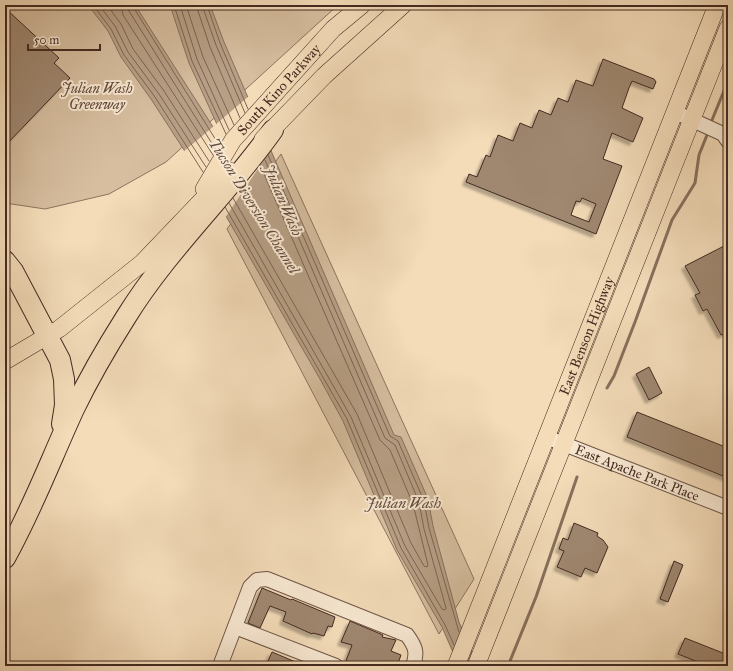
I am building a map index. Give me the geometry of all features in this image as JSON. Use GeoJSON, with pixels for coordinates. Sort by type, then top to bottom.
{"type":"FeatureCollection","features":[{"type":"Feature","properties":{"kind":"highway"},"geometry":{"type":"LineString","coordinates":[[5,558],[25,518],[60,440],[100,359],[127,316],[175,248],[205,199],[248,165],[273,130]]}},
{"type":"Feature","properties":{"kind":"highway"},"geometry":{"type":"LineString","coordinates":[[5,261],[13,271],[60,360],[64,379],[65,405],[60,440]]}},
{"type":"Feature","properties":{"kind":"main road","name":"South Kino Parkway"},"geometry":{"type":"LineString","coordinates":[[5,361],[128,267],[205,199],[233,140],[333,29],[362,5]]}},
{"type":"Feature","properties":{"kind":"main road","name":"South Kino Parkway"},"geometry":{"type":"LineString","coordinates":[[273,130],[324,76],[403,5]]}},
{"type":"Feature","properties":{"kind":"main road","name":"East Benson Highway"},"geometry":{"type":"LineString","coordinates":[[456,666],[717,5]]}},
{"type":"Feature","properties":{"kind":"main road","name":"East Benson Highway"},"geometry":{"type":"LineString","coordinates":[[477,665],[728,28]]}},
{"type":"Feature","properties":{"kind":"main road","name":"South Kino Parkway"},"geometry":{"type":"LineString","coordinates":[[5,351],[45,330]]}},
{"type":"Feature","properties":{"kind":"street"},"geometry":{"type":"LineString","coordinates":[[675,112],[723,134],[728,141]]}},
{"type":"Feature","properties":{"kind":"street","name":"East Apache Park Place"},"geometry":{"type":"LineString","coordinates":[[546,437],[728,508]]}},
{"type":"Feature","properties":{"kind":"street"},"geometry":{"type":"LineString","coordinates":[[221,666],[250,587],[257,580],[267,579],[406,635],[415,645],[417,655],[413,666]]}},
{"type":"Feature","properties":{"kind":"street"},"geometry":{"type":"LineString","coordinates":[[235,627],[336,666]]}},
{"type":"Feature","properties":{"kind":"green space","name":"Julian Wash Greenway"},"geometry":{"type":"Polygon","coordinates":[[[5,5],[338,5],[166,162],[109,194],[45,209],[5,203],[5,5]]]}},
{"type":"Feature","properties":{"kind":"green space"},"geometry":{"type":"Polygon","coordinates":[[[281,154],[474,579],[439,634],[227,229],[281,154]]]}},
{"type":"Feature","properties":{"kind":"water","name":"Julian Wash"},"geometry":{"type":"Polygon","coordinates":[[[88,5],[135,5],[231,155],[189,63],[170,5],[210,5],[224,42],[394,435],[401,437],[428,499],[433,526],[459,622],[478,666],[459,666],[442,627],[397,550],[343,421],[320,379],[219,204],[151,99],[121,57],[108,31],[88,5]]]}},
{"type":"Feature","properties":{"kind":"pier"},"geometry":{"type":"Polygon","coordinates":[[[249,96],[272,148],[225,218],[183,152],[214,126],[219,133],[215,125],[249,96]]]}},
{"type":"Feature","properties":{"kind":"building"},"geometry":{"type":"Polygon","coordinates":[[[5,8],[59,58],[54,63],[70,78],[5,146],[5,8]]]}},
{"type":"Feature","properties":{"kind":"building"},"geometry":{"type":"Polygon","coordinates":[[[603,59],[654,79],[656,82],[653,89],[632,81],[629,88],[622,108],[643,118],[633,142],[612,133],[603,159],[622,166],[596,234],[466,182],[469,174],[477,177],[486,155],[490,157],[498,135],[513,141],[520,123],[532,128],[539,110],[551,115],[558,98],[568,102],[576,80],[593,86],[603,59]],[[582,198],[580,202],[576,201],[571,215],[589,222],[596,204],[582,198]]]}},
{"type":"Feature","properties":{"kind":"building"},"geometry":{"type":"Polygon","coordinates":[[[728,244],[728,332],[721,335],[707,309],[703,311],[695,295],[700,293],[685,266],[728,244]]]}},
{"type":"Feature","properties":{"kind":"building"},"geometry":{"type":"Polygon","coordinates":[[[649,367],[662,393],[649,400],[636,374],[649,367]]]}},
{"type":"Feature","properties":{"kind":"building"},"geometry":{"type":"Polygon","coordinates":[[[637,412],[728,448],[728,478],[627,437],[637,412]]]}},
{"type":"Feature","properties":{"kind":"building"},"geometry":{"type":"Polygon","coordinates":[[[574,523],[598,533],[597,536],[603,540],[608,547],[597,573],[585,568],[581,577],[557,567],[564,551],[559,549],[563,538],[568,540],[574,523]]]}},
{"type":"Feature","properties":{"kind":"building"},"geometry":{"type":"Polygon","coordinates":[[[674,561],[683,565],[668,602],[660,599],[674,561]]]}},
{"type":"Feature","properties":{"kind":"building"},"geometry":{"type":"Polygon","coordinates":[[[262,588],[335,617],[332,627],[328,626],[324,636],[312,634],[283,621],[286,612],[270,606],[260,628],[248,623],[262,588]]]}},
{"type":"Feature","properties":{"kind":"building"},"geometry":{"type":"Polygon","coordinates":[[[350,621],[383,635],[382,637],[396,640],[391,651],[401,655],[397,666],[344,666],[352,645],[341,642],[350,621]]]}},
{"type":"Feature","properties":{"kind":"building"},"geometry":{"type":"Polygon","coordinates":[[[685,638],[728,655],[728,666],[708,666],[678,654],[685,638]]]}},
{"type":"Feature","properties":{"kind":"building"},"geometry":{"type":"Polygon","coordinates":[[[272,652],[305,666],[266,666],[272,652]]]}},
{"type":"Feature","properties":{"kind":"waterway"},"geometry":{"type":"LineString","coordinates":[[712,120],[728,81]]}},
{"type":"Feature","properties":{"kind":"waterway"},"geometry":{"type":"LineString","coordinates":[[607,388],[614,376],[635,322],[672,220],[695,183],[699,155],[707,135]]}},
{"type":"Feature","properties":{"kind":"waterway"},"geometry":{"type":"LineString","coordinates":[[508,666],[536,597],[577,477]]}},
{"type":"Feature","properties":{"kind":"water label","name":"Tucson Diversion Channel"},"geometry":{"type":"Point","coordinates":[254,206]}}]}
